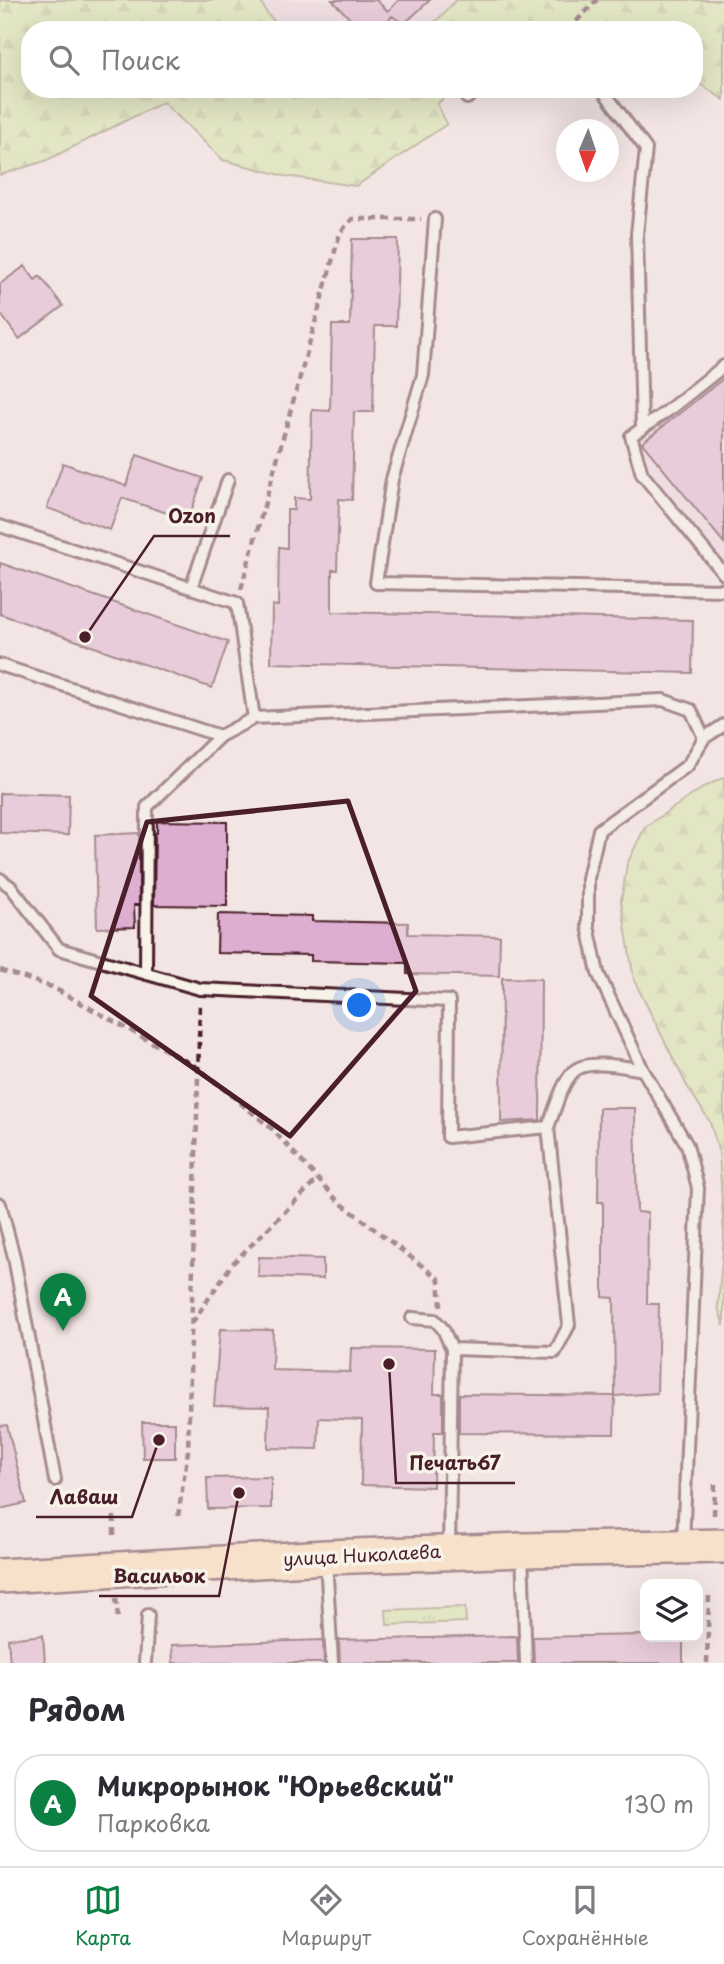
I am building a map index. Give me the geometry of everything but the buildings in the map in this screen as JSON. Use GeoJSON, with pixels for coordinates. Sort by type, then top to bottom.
{"type":"FeatureCollection","features":[{"type":"Feature","properties":{"kind":"main road","name":"улица Николаева"},"geometry":{"type":"LineString","coordinates":[[0,1576],[326,1557],[724,1546]]}},
{"type":"Feature","properties":{"kind":"lane"},"geometry":{"type":"LineString","coordinates":[[609,98],[646,149],[637,234],[642,429]]}},
{"type":"Feature","properties":{"kind":"lane"},"geometry":{"type":"LineString","coordinates":[[435,219],[422,375],[392,479],[376,583],[724,590]]}},
{"type":"Feature","properties":{"kind":"lane"},"geometry":{"type":"LineString","coordinates":[[724,366],[631,436],[642,474],[724,574]]}},
{"type":"Feature","properties":{"kind":"lane"},"geometry":{"type":"LineString","coordinates":[[191,588],[228,480]]}},
{"type":"Feature","properties":{"kind":"lane"},"geometry":{"type":"LineString","coordinates":[[0,526],[237,603],[254,718]]}},
{"type":"Feature","properties":{"kind":"lane"},"geometry":{"type":"LineString","coordinates":[[0,665],[220,736]]}},
{"type":"Feature","properties":{"kind":"lane"},"geometry":{"type":"LineString","coordinates":[[146,974],[147,807],[220,736],[254,718],[663,700],[691,710],[704,738]]}},
{"type":"Feature","properties":{"kind":"lane"},"geometry":{"type":"LineString","coordinates":[[683,1546],[698,1188],[687,1145],[643,1070],[598,973],[588,926],[588,878],[600,830],[688,765],[704,738],[724,724]]}},
{"type":"Feature","properties":{"kind":"lane"},"geometry":{"type":"LineString","coordinates":[[0,879],[11,887],[59,949],[200,989],[449,1002],[448,1137],[548,1127]]}},
{"type":"Feature","properties":{"kind":"lane"},"geometry":{"type":"LineString","coordinates":[[452,1349],[555,1352],[569,1325],[548,1127],[574,1071],[583,1066],[597,1065],[643,1070]]}},
{"type":"Feature","properties":{"kind":"lane"},"geometry":{"type":"LineString","coordinates":[[0,1204],[14,1257],[55,1480]]}},
{"type":"Feature","properties":{"kind":"lane"},"geometry":{"type":"LineString","coordinates":[[412,1318],[435,1320],[443,1329],[452,1349],[449,1552]]}},
{"type":"Feature","properties":{"kind":"lane"},"geometry":{"type":"LineString","coordinates":[[522,1550],[526,1663]]}},
{"type":"Feature","properties":{"kind":"lane"},"geometry":{"type":"LineString","coordinates":[[326,1557],[332,1663]]}},
{"type":"Feature","properties":{"kind":"lane"},"geometry":{"type":"LineString","coordinates":[[145,1663],[148,1615]]}},
{"type":"Feature","properties":{"kind":"path"},"geometry":{"type":"LineString","coordinates":[[577,21],[597,0]]}},
{"type":"Feature","properties":{"kind":"path"},"geometry":{"type":"LineString","coordinates":[[237,603],[340,233],[352,219],[435,219]]}},
{"type":"Feature","properties":{"kind":"path"},"geometry":{"type":"LineString","coordinates":[[0,970],[52,987],[198,1068],[271,1128],[338,1201],[439,1279],[443,1329]]}},
{"type":"Feature","properties":{"kind":"path"},"geometry":{"type":"LineString","coordinates":[[178,1516],[188,1451],[200,989]]}},
{"type":"Feature","properties":{"kind":"path"},"geometry":{"type":"LineString","coordinates":[[191,1325],[232,1264],[318,1179]]}},
{"type":"Feature","properties":{"kind":"path"},"geometry":{"type":"LineString","coordinates":[[714,1515],[715,1483]]}},
{"type":"Feature","properties":{"kind":"path"},"geometry":{"type":"LineString","coordinates":[[114,1516],[114,1535]]}},
{"type":"Feature","properties":{"kind":"path"},"geometry":{"type":"LineString","coordinates":[[707,1663],[709,1596]]}},
{"type":"Feature","properties":{"kind":"path"},"geometry":{"type":"LineString","coordinates":[[116,1598],[117,1618]]}},
{"type":"Feature","properties":{"kind":"highlighted area"},"geometry":{"type":"Polygon","coordinates":[[[348,801],[416,991],[290,1136],[91,996],[147,822],[348,801]]]}},
{"type":"Feature","properties":{"kind":"shaded area"},"geometry":{"type":"Polygon","coordinates":[[[260,0],[455,0],[435,21],[274,21],[267,14],[260,0]]]}},
{"type":"Feature","properties":{"kind":"shaded area"},"geometry":{"type":"Polygon","coordinates":[[[724,372],[724,562],[650,472],[636,441],[724,372]]]}},
{"type":"Feature","properties":{"kind":"green space"},"geometry":{"type":"Polygon","coordinates":[[[0,0],[260,0],[267,14],[274,21],[21,21],[21,98],[443,98],[437,104],[447,124],[356,186],[285,176],[223,160],[163,102],[45,161],[0,175],[0,0]]]}},
{"type":"Feature","properties":{"kind":"green space"},"geometry":{"type":"Polygon","coordinates":[[[456,0],[724,0],[724,100],[703,86],[703,21],[436,21],[456,0]]]}},
{"type":"Feature","properties":{"kind":"green space"},"geometry":{"type":"Polygon","coordinates":[[[724,777],[724,1236],[719,1153],[710,1122],[687,1086],[634,980],[621,901],[627,864],[645,827],[704,787],[724,777]]]}},
{"type":"Feature","properties":{"kind":"green space"},"geometry":{"type":"Polygon","coordinates":[[[724,1236],[724,1326],[718,1307],[724,1236]]]}},
{"type":"Feature","properties":{"kind":"green space"},"geometry":{"type":"Polygon","coordinates":[[[465,1607],[466,1622],[387,1625],[386,1610],[465,1607]]]}},
{"type":"Feature","properties":{"kind":"place","name":"Ozon"},"geometry":{"type":"Point","coordinates":[85,637]}},
{"type":"Feature","properties":{"kind":"place","name":"Микрорынок \"Юрьевский\""},"geometry":{"type":"Point","coordinates":[63,1331]}},
{"type":"Feature","properties":{"kind":"place","name":"Печать67"},"geometry":{"type":"Point","coordinates":[389,1364]}},
{"type":"Feature","properties":{"kind":"place","name":"Лаваш"},"geometry":{"type":"Point","coordinates":[159,1440]}},
{"type":"Feature","properties":{"kind":"place","name":"Васильок"},"geometry":{"type":"Point","coordinates":[239,1493]}}]}
